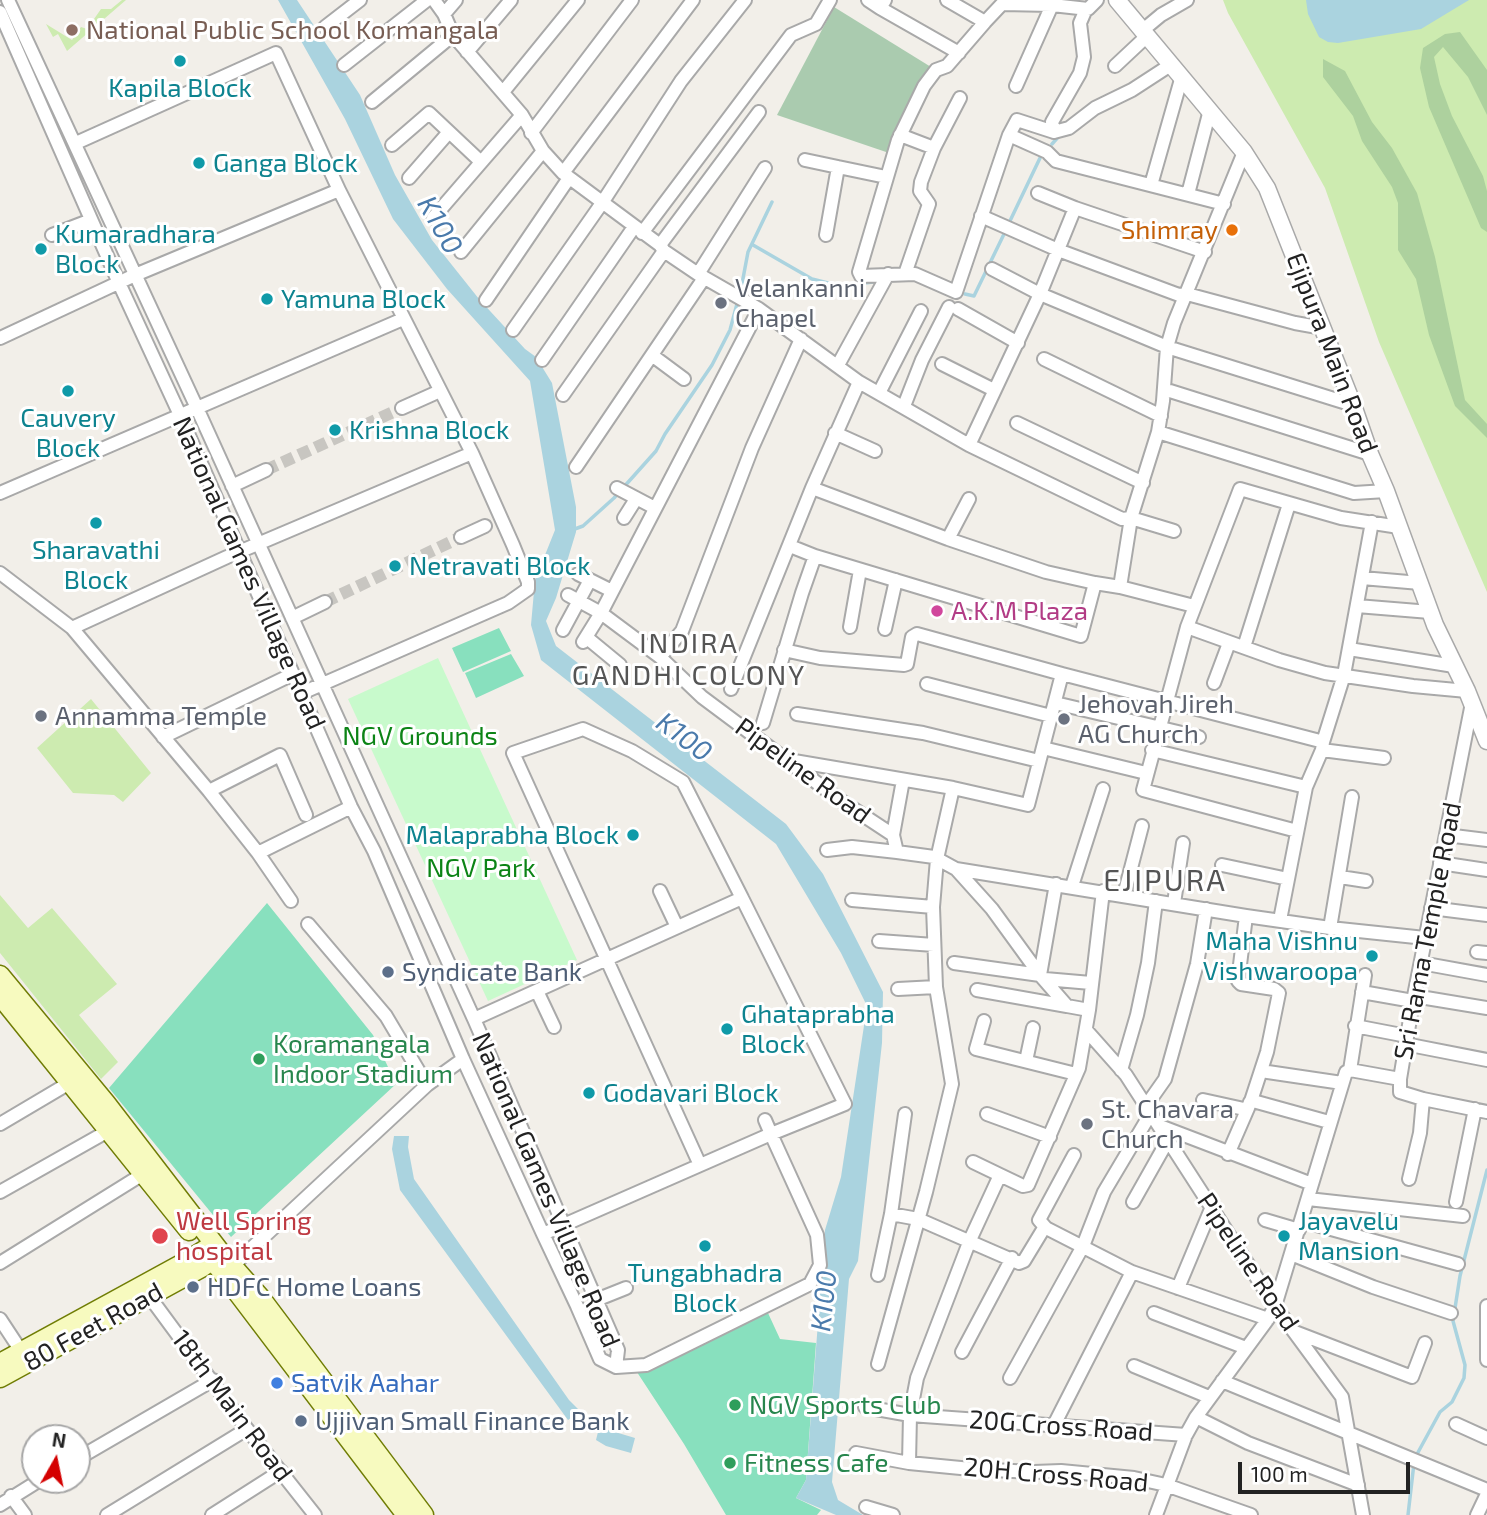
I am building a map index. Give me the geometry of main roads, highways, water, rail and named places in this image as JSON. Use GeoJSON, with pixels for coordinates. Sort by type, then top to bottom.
{"type":"FeatureCollection","features":[{"type":"Feature","properties":{"kind":"main road"},"geometry":{"type":"LineString","coordinates":[[0,975],[106,1103],[406,1515]]}},
{"type":"Feature","properties":{"kind":"main road"},"geometry":{"type":"LineString","coordinates":[[0,996],[143,1174],[218,1258],[261,1298],[424,1515]]}},
{"type":"Feature","properties":{"kind":"main road","name":"80 Feet Road"},"geometry":{"type":"LineString","coordinates":[[0,1363],[25,1356],[149,1296],[218,1258]]}},
{"type":"Feature","properties":{"kind":"main road","name":"80 Feet Road"},"geometry":{"type":"LineString","coordinates":[[0,1378],[25,1356],[218,1258]]}},
{"type":"Feature","properties":{"kind":"water","name":"K100"},"geometry":{"type":"Polygon","coordinates":[[[278,0],[297,0],[360,95],[395,175],[432,240],[479,299],[525,349],[536,357],[552,383],[576,507],[576,532],[556,598],[546,621],[556,646],[786,824],[823,874],[883,992],[882,1043],[858,1261],[849,1279],[832,1482],[838,1500],[863,1515],[836,1515],[796,1498],[806,1480],[825,1230],[841,1177],[867,1006],[841,953],[776,844],[541,660],[531,625],[535,580],[555,530],[530,381],[447,289],[393,219],[345,119],[278,0]]]}},
{"type":"Feature","properties":{"kind":"water"},"geometry":{"type":"Polygon","coordinates":[[[1306,0],[1469,0],[1421,29],[1338,43],[1319,37],[1308,14],[1306,0]]]}},
{"type":"Feature","properties":{"kind":"water"},"geometry":{"type":"Polygon","coordinates":[[[394,1136],[409,1136],[408,1147],[414,1179],[569,1400],[595,1426],[635,1438],[631,1453],[606,1446],[596,1440],[598,1432],[575,1415],[568,1420],[400,1190],[392,1149],[394,1136]]]}},
{"type":"Feature","properties":{"kind":"waterway"},"geometry":{"type":"LineString","coordinates":[[1052,144],[1060,135]]}},
{"type":"Feature","properties":{"kind":"waterway"},"geometry":{"type":"LineString","coordinates":[[1009,223],[1040,158]]}},
{"type":"Feature","properties":{"kind":"waterway"},"geometry":{"type":"LineString","coordinates":[[572,530],[583,526],[614,498],[656,451],[712,365],[730,330],[748,252],[772,202]]}},
{"type":"Feature","properties":{"kind":"waterway"},"geometry":{"type":"LineString","coordinates":[[965,294],[974,296],[1005,232]]}},
{"type":"Feature","properties":{"kind":"waterway"},"geometry":{"type":"LineString","coordinates":[[753,245],[812,279],[840,286],[873,282]]}},
{"type":"Feature","properties":{"kind":"waterway"},"geometry":{"type":"LineString","coordinates":[[1416,1456],[1440,1412],[1452,1402],[1464,1378],[1465,1365],[1453,1321],[1460,1276],[1487,1170]]}},
{"type":"Feature","properties":{"kind":"waterway"},"geometry":{"type":"LineString","coordinates":[[1408,1515],[1414,1463]]}},
{"type":"Feature","properties":{"kind":"tunnel"},"geometry":{"type":"LineString","coordinates":[[266,470],[402,408]]}},
{"type":"Feature","properties":{"kind":"tunnel"},"geometry":{"type":"LineString","coordinates":[[325,602],[461,537]]}},
{"type":"Feature","properties":{"kind":"place","name":"National Public School Kormangala"},"geometry":{"type":"Point","coordinates":[72,30]}},
{"type":"Feature","properties":{"kind":"place","name":"Kapila Block"},"geometry":{"type":"Point","coordinates":[180,61]}},
{"type":"Feature","properties":{"kind":"place","name":"Ganga Block"},"geometry":{"type":"Point","coordinates":[199,163]}},
{"type":"Feature","properties":{"kind":"place","name":"Shimray"},"geometry":{"type":"Point","coordinates":[1232,230]}},
{"type":"Feature","properties":{"kind":"place","name":"Kumaradhara Block"},"geometry":{"type":"Point","coordinates":[41,249]}},
{"type":"Feature","properties":{"kind":"place","name":"Yamuna Block"},"geometry":{"type":"Point","coordinates":[267,299]}},
{"type":"Feature","properties":{"kind":"place","name":"Velankanni Chapel"},"geometry":{"type":"Point","coordinates":[721,303]}},
{"type":"Feature","properties":{"kind":"place","name":"Cauvery Block"},"geometry":{"type":"Point","coordinates":[68,391]}},
{"type":"Feature","properties":{"kind":"place","name":"Krishna Block"},"geometry":{"type":"Point","coordinates":[335,430]}},
{"type":"Feature","properties":{"kind":"place","name":"Sharavathi Block"},"geometry":{"type":"Point","coordinates":[96,523]}},
{"type":"Feature","properties":{"kind":"place","name":"Netravati Block"},"geometry":{"type":"Point","coordinates":[395,566]}},
{"type":"Feature","properties":{"kind":"place","name":"A.K.M Plaza"},"geometry":{"type":"Point","coordinates":[937,611]}},
{"type":"Feature","properties":{"kind":"place","name":"Annamma Temple"},"geometry":{"type":"Point","coordinates":[41,716]}},
{"type":"Feature","properties":{"kind":"place","name":"Jehovah Jireh AG Church"},"geometry":{"type":"Point","coordinates":[1064,719]}},
{"type":"Feature","properties":{"kind":"place","name":"Malaprabha Block"},"geometry":{"type":"Point","coordinates":[633,835]}},
{"type":"Feature","properties":{"kind":"place","name":"Maha Vishnu Vishwaroopa"},"geometry":{"type":"Point","coordinates":[1372,956]}},
{"type":"Feature","properties":{"kind":"place","name":"Syndicate Bank"},"geometry":{"type":"Point","coordinates":[388,972]}},
{"type":"Feature","properties":{"kind":"place","name":"Ghataprabha Block"},"geometry":{"type":"Point","coordinates":[727,1029]}},
{"type":"Feature","properties":{"kind":"place","name":"Koramangala Indoor Stadium"},"geometry":{"type":"Point","coordinates":[259,1059]}},
{"type":"Feature","properties":{"kind":"place","name":"Godavari Block"},"geometry":{"type":"Point","coordinates":[589,1093]}},
{"type":"Feature","properties":{"kind":"place","name":"St. Chavara Church"},"geometry":{"type":"Point","coordinates":[1087,1124]}},
{"type":"Feature","properties":{"kind":"place","name":"Well Spring hospital"},"geometry":{"type":"Point","coordinates":[160,1236]}},
{"type":"Feature","properties":{"kind":"place","name":"Jayavelu Mansion"},"geometry":{"type":"Point","coordinates":[1284,1236]}},
{"type":"Feature","properties":{"kind":"place","name":"Tungabhadra Block"},"geometry":{"type":"Point","coordinates":[705,1246]}},
{"type":"Feature","properties":{"kind":"place","name":"HDFC Home Loans"},"geometry":{"type":"Point","coordinates":[193,1287]}},
{"type":"Feature","properties":{"kind":"place","name":"Satvik Aahar"},"geometry":{"type":"Point","coordinates":[277,1383]}},
{"type":"Feature","properties":{"kind":"place","name":"NGV Sports Club"},"geometry":{"type":"Point","coordinates":[735,1405]}},
{"type":"Feature","properties":{"kind":"place","name":"Ujjivan Small Finance Bank"},"geometry":{"type":"Point","coordinates":[301,1421]}},
{"type":"Feature","properties":{"kind":"place","name":"Fitness Cafe"},"geometry":{"type":"Point","coordinates":[730,1463]}},
{"type":"Feature","properties":{"kind":"district","name":"INDIRA GANDHI COLONY"},"geometry":{"type":"Point","coordinates":[689,660]}},
{"type":"Feature","properties":{"kind":"district","name":"EJIPURA"},"geometry":{"type":"Point","coordinates":[1165,881]}},
{"type":"Feature","properties":{"kind":"park label","name":"NGV Grounds"},"geometry":{"type":"Point","coordinates":[420,736]}},
{"type":"Feature","properties":{"kind":"park label","name":"NGV Park"},"geometry":{"type":"Point","coordinates":[481,868]}}]}
